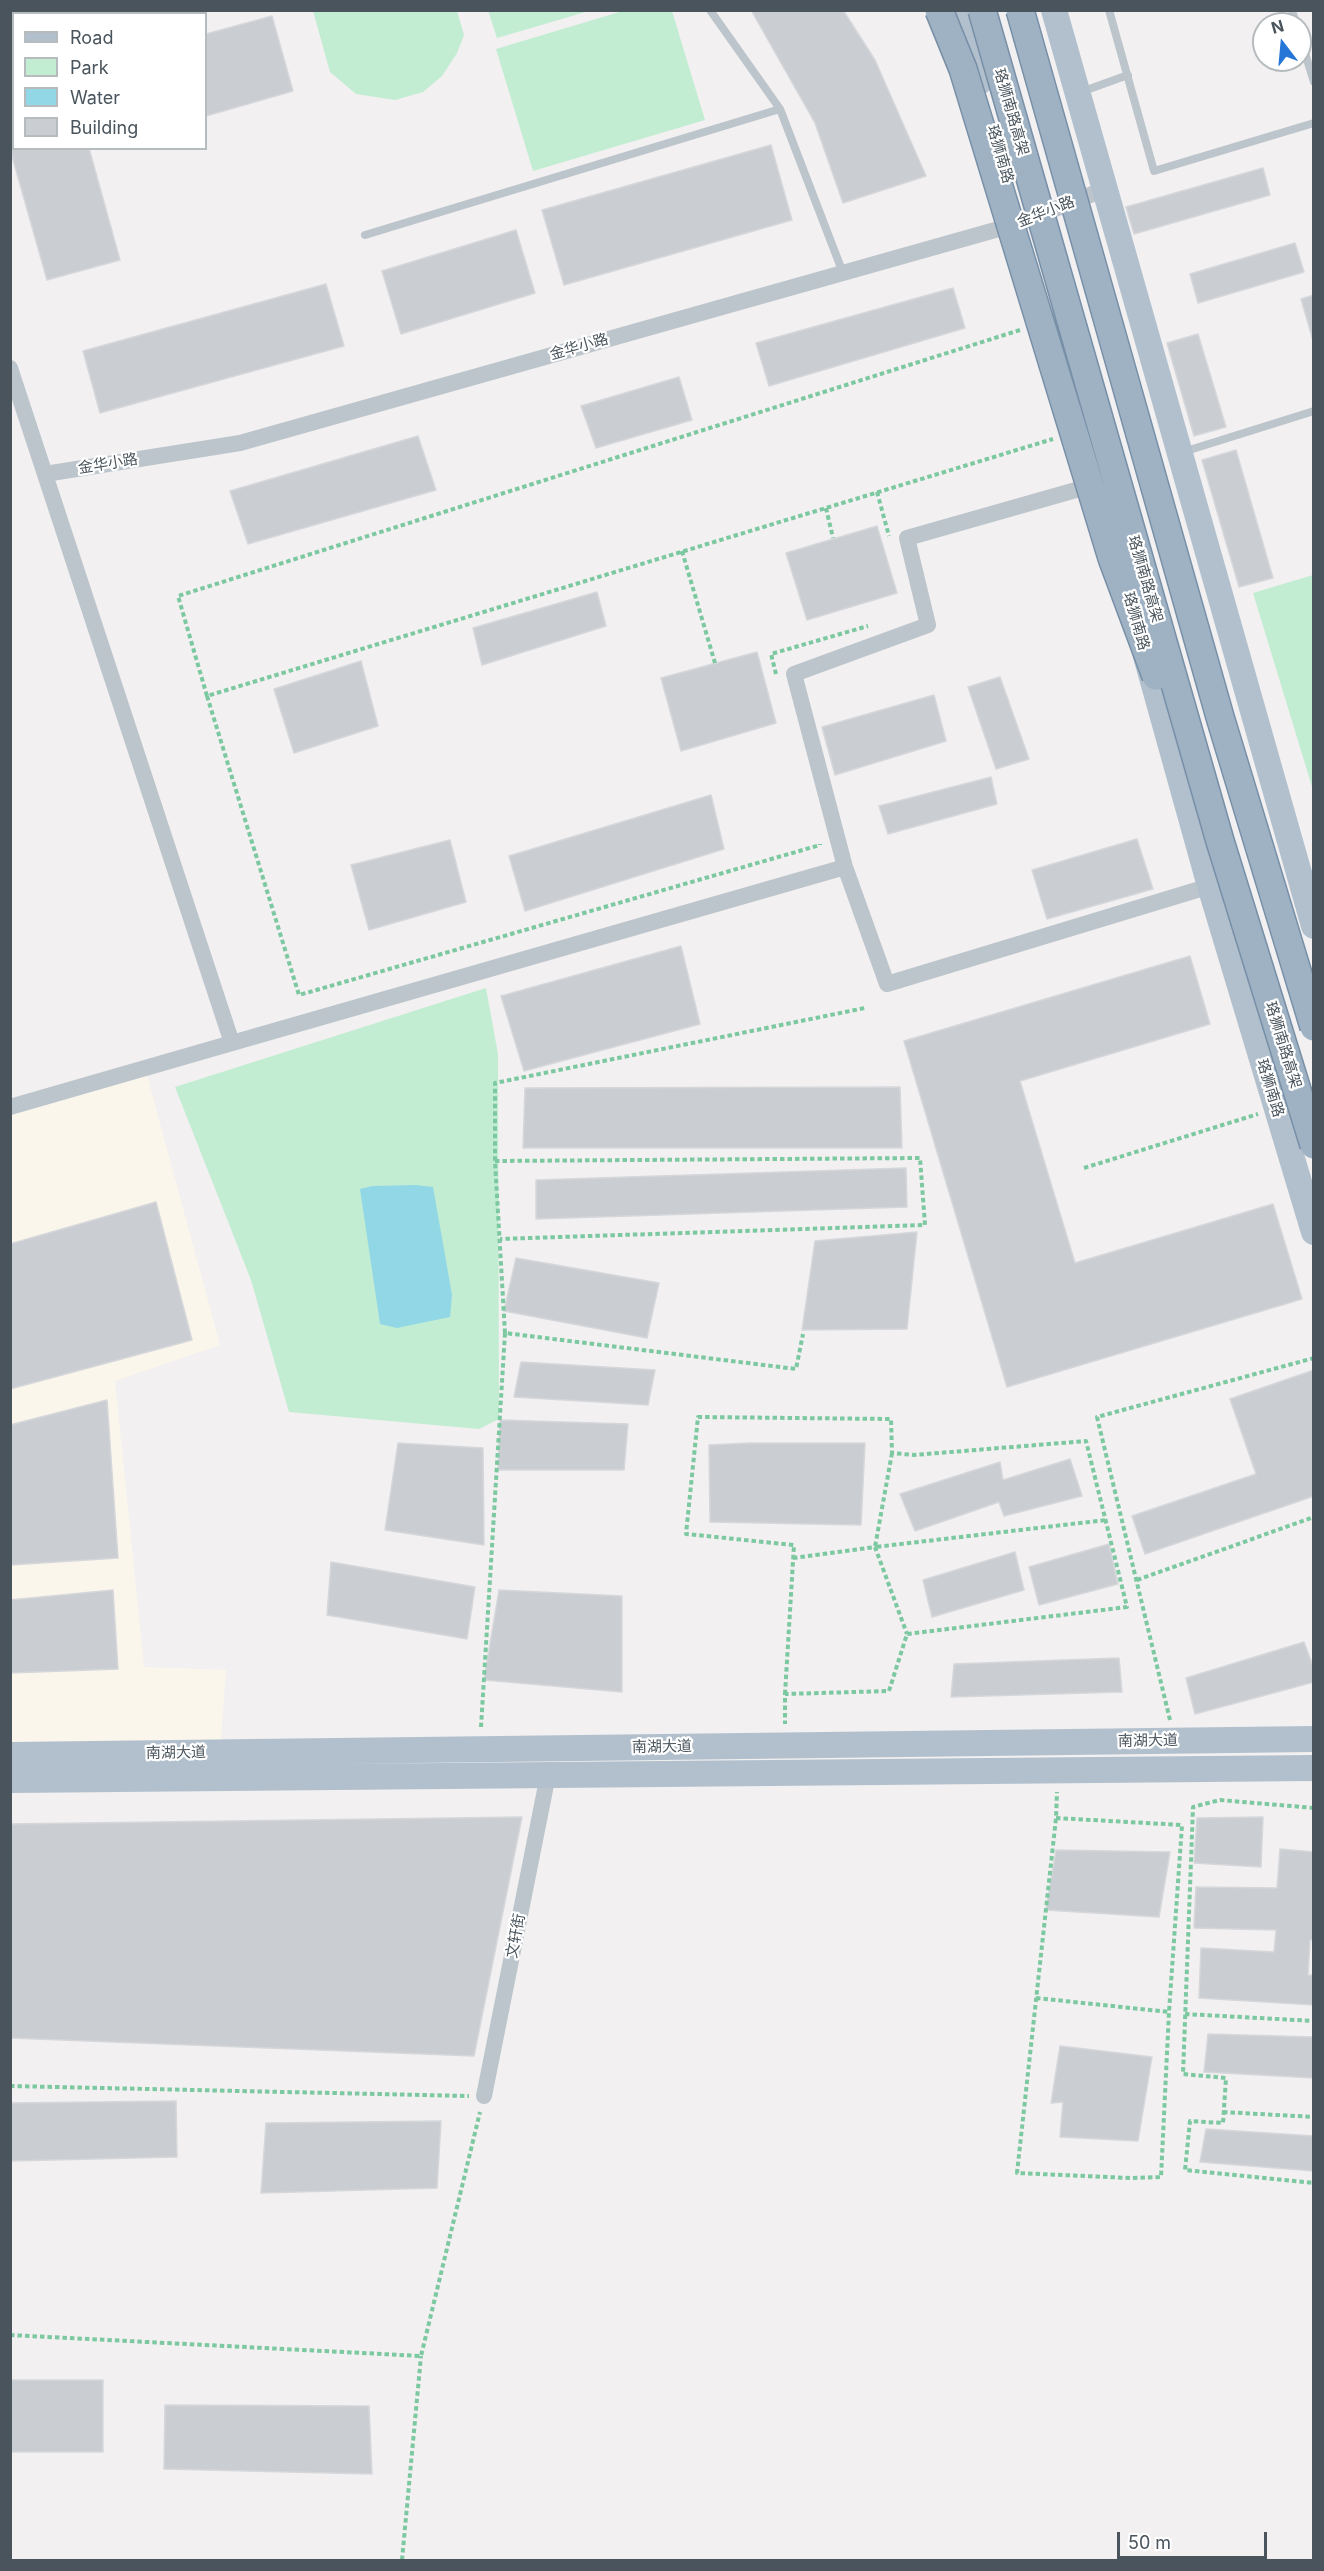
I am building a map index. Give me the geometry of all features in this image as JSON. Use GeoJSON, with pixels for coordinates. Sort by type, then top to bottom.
{"type":"FeatureCollection","features":[{"type":"Feature","properties":{"kind":"highway"},"geometry":{"type":"LineString","coordinates":[[939,10],[963,69],[1112,558],[1220,841]]}},
{"type":"Feature","properties":{"kind":"highway","name":"珞狮南路高架"},"geometry":{"type":"LineString","coordinates":[[982,10],[1220,841],[1314,1145]]}},
{"type":"Feature","properties":{"kind":"highway"},"geometry":{"type":"LineString","coordinates":[[1020,10],[1217,705],[1314,1027]]}},
{"type":"Feature","properties":{"kind":"main road","name":"珞狮南路"},"geometry":{"type":"LineString","coordinates":[[958,10],[1153,680],[1210,886],[1314,1232]]}},
{"type":"Feature","properties":{"kind":"main road"},"geometry":{"type":"LineString","coordinates":[[1054,10],[1314,926]]}},
{"type":"Feature","properties":{"kind":"main road","name":"南湖大道"},"geometry":{"type":"LineString","coordinates":[[10,1755],[1314,1739]]}},
{"type":"Feature","properties":{"kind":"main road","name":"南湖大道"},"geometry":{"type":"LineString","coordinates":[[10,1780],[1314,1768]]}},
{"type":"Feature","properties":{"kind":"street","name":"金华小路"},"geometry":{"type":"LineString","coordinates":[[45,474],[240,443],[1020,223],[1105,189]]}},
{"type":"Feature","properties":{"kind":"street"},"geometry":{"type":"LineString","coordinates":[[10,368],[232,1043]]}},
{"type":"Feature","properties":{"kind":"street"},"geometry":{"type":"LineString","coordinates":[[1090,486],[907,538],[928,625],[794,674],[845,867],[887,984],[1210,886]]}},
{"type":"Feature","properties":{"kind":"street"},"geometry":{"type":"LineString","coordinates":[[10,1107],[845,867]]}},
{"type":"Feature","properties":{"kind":"street","name":"文轩街"},"geometry":{"type":"LineString","coordinates":[[484,2096],[548,1775]]}},
{"type":"Feature","properties":{"kind":"lane"},"geometry":{"type":"LineString","coordinates":[[710,10],[780,109],[843,273]]}},
{"type":"Feature","properties":{"kind":"lane"},"geometry":{"type":"LineString","coordinates":[[1109,10],[1154,171],[1314,123]]}},
{"type":"Feature","properties":{"kind":"lane"},"geometry":{"type":"LineString","coordinates":[[1078,93],[1128,75]]}},
{"type":"Feature","properties":{"kind":"lane"},"geometry":{"type":"LineString","coordinates":[[365,235],[780,109]]}},
{"type":"Feature","properties":{"kind":"lane"},"geometry":{"type":"LineString","coordinates":[[1180,453],[1314,411]]}},
{"type":"Feature","properties":{"kind":"path"},"geometry":{"type":"LineString","coordinates":[[817,834],[820,845],[299,995],[178,596],[1040,324]]}},
{"type":"Feature","properties":{"kind":"path"},"geometry":{"type":"LineString","coordinates":[[207,696],[1054,439]]}},
{"type":"Feature","properties":{"kind":"path"},"geometry":{"type":"LineString","coordinates":[[877,492],[892,547]]}},
{"type":"Feature","properties":{"kind":"path"},"geometry":{"type":"LineString","coordinates":[[826,508],[833,538]]}},
{"type":"Feature","properties":{"kind":"path"},"geometry":{"type":"LineString","coordinates":[[682,551],[714,663]]}},
{"type":"Feature","properties":{"kind":"path"},"geometry":{"type":"LineString","coordinates":[[776,676],[771,654],[878,623]]}},
{"type":"Feature","properties":{"kind":"path"},"geometry":{"type":"LineString","coordinates":[[480,1749],[505,1333],[495,1161],[495,1083],[865,1008]]}},
{"type":"Feature","properties":{"kind":"path"},"geometry":{"type":"LineString","coordinates":[[1084,1168],[1276,1108]]}},
{"type":"Feature","properties":{"kind":"path"},"geometry":{"type":"LineString","coordinates":[[495,1161],[920,1158],[925,1225],[500,1239]]}},
{"type":"Feature","properties":{"kind":"path"},"geometry":{"type":"LineString","coordinates":[[505,1333],[796,1369],[802,1334]]}},
{"type":"Feature","properties":{"kind":"path"},"geometry":{"type":"LineString","coordinates":[[1176,1741],[1097,1417],[1314,1358]]}},
{"type":"Feature","properties":{"kind":"path"},"geometry":{"type":"LineString","coordinates":[[785,1694],[889,1691],[907,1634],[875,1547],[892,1453],[891,1419],[698,1417],[686,1534],[794,1545],[785,1694],[785,1746]]}},
{"type":"Feature","properties":{"kind":"path"},"geometry":{"type":"LineString","coordinates":[[892,1453],[914,1455],[1086,1441],[1127,1606],[907,1634]]}},
{"type":"Feature","properties":{"kind":"path"},"geometry":{"type":"LineString","coordinates":[[1137,1580],[1314,1517]]}},
{"type":"Feature","properties":{"kind":"path"},"geometry":{"type":"LineString","coordinates":[[793,1558],[1106,1520]]}},
{"type":"Feature","properties":{"kind":"path"},"geometry":{"type":"LineString","coordinates":[[1056,1818],[1182,1825],[1169,2012],[1161,2176],[1130,2178],[1017,2173],[1056,1818],[1057,1770]]}},
{"type":"Feature","properties":{"kind":"path"},"geometry":{"type":"LineString","coordinates":[[1314,1808],[1220,1800],[1193,1807],[1183,2074],[1226,2078],[1222,2123],[1190,2121],[1185,2170],[1314,2183]]}},
{"type":"Feature","properties":{"kind":"path"},"geometry":{"type":"LineString","coordinates":[[1036,1998],[1169,2012]]}},
{"type":"Feature","properties":{"kind":"path"},"geometry":{"type":"LineString","coordinates":[[1185,2014],[1314,2021]]}},
{"type":"Feature","properties":{"kind":"path"},"geometry":{"type":"LineString","coordinates":[[10,2086],[484,2096],[421,2356],[402,2560]]}},
{"type":"Feature","properties":{"kind":"path"},"geometry":{"type":"LineString","coordinates":[[1223,2112],[1314,2117]]}},
{"type":"Feature","properties":{"kind":"path"},"geometry":{"type":"LineString","coordinates":[[10,2336],[421,2356]]}},
{"type":"Feature","properties":{"kind":"shaded area"},"geometry":{"type":"Polygon","coordinates":[[[145,1068],[220,1345],[115,1381],[144,1667],[226,1670],[220,1752],[11,1759],[10,1107],[145,1068]]]}},
{"type":"Feature","properties":{"kind":"green space"},"geometry":{"type":"Polygon","coordinates":[[[488,10],[589,10],[589,11],[497,38],[488,10]]]}},
{"type":"Feature","properties":{"kind":"green space"},"geometry":{"type":"Polygon","coordinates":[[[626,10],[672,11],[705,120],[533,171],[496,49],[626,10]]]}},
{"type":"Feature","properties":{"kind":"green space"},"geometry":{"type":"Polygon","coordinates":[[[313,11],[457,11],[464,35],[457,53],[442,76],[423,92],[395,100],[356,94],[330,72],[313,11]]]}},
{"type":"Feature","properties":{"kind":"green space"},"geometry":{"type":"Polygon","coordinates":[[[1314,575],[1313,790],[1253,593],[1314,575]]]}},
{"type":"Feature","properties":{"kind":"green space"},"geometry":{"type":"Polygon","coordinates":[[[486,988],[498,1054],[499,1419],[479,1429],[289,1412],[251,1280],[175,1087],[486,988]]]}},
{"type":"Feature","properties":{"kind":"water"},"geometry":{"type":"Polygon","coordinates":[[[372,1186],[433,1187],[452,1295],[450,1317],[397,1328],[380,1324],[360,1189],[372,1186]]]}},
{"type":"Feature","properties":{"kind":"building"},"geometry":{"type":"Polygon","coordinates":[[[751,10],[843,10],[875,60],[926,176],[843,203],[815,123],[751,10]]]}},
{"type":"Feature","properties":{"kind":"building"},"geometry":{"type":"Polygon","coordinates":[[[272,16],[293,91],[207,116],[207,34],[272,16]]]}},
{"type":"Feature","properties":{"kind":"building"},"geometry":{"type":"Polygon","coordinates":[[[12,88],[12,150],[90,150],[120,260],[47,280],[10,149],[10,89],[12,88]]]}},
{"type":"Feature","properties":{"kind":"building"},"geometry":{"type":"Polygon","coordinates":[[[771,145],[792,220],[564,285],[542,210],[771,145]]]}},
{"type":"Feature","properties":{"kind":"building"},"geometry":{"type":"Polygon","coordinates":[[[1263,168],[1270,195],[1134,234],[1126,207],[1263,168]]]}},
{"type":"Feature","properties":{"kind":"building"},"geometry":{"type":"Polygon","coordinates":[[[516,230],[535,293],[401,334],[382,271],[516,230]]]}},
{"type":"Feature","properties":{"kind":"building"},"geometry":{"type":"Polygon","coordinates":[[[1295,243],[1304,272],[1198,303],[1190,274],[1295,243]]]}},
{"type":"Feature","properties":{"kind":"building"},"geometry":{"type":"Polygon","coordinates":[[[326,284],[344,346],[100,413],[83,351],[326,284]]]}},
{"type":"Feature","properties":{"kind":"building"},"geometry":{"type":"Polygon","coordinates":[[[953,288],[965,328],[769,386],[756,343],[953,288]]]}},
{"type":"Feature","properties":{"kind":"building"},"geometry":{"type":"Polygon","coordinates":[[[1314,295],[1314,344],[1301,299],[1314,295]]]}},
{"type":"Feature","properties":{"kind":"building"},"geometry":{"type":"Polygon","coordinates":[[[1198,334],[1226,427],[1194,436],[1167,343],[1198,334]]]}},
{"type":"Feature","properties":{"kind":"building"},"geometry":{"type":"Polygon","coordinates":[[[679,377],[692,420],[596,448],[581,406],[679,377]]]}},
{"type":"Feature","properties":{"kind":"building"},"geometry":{"type":"Polygon","coordinates":[[[418,436],[436,490],[248,544],[230,491],[418,436]]]}},
{"type":"Feature","properties":{"kind":"building"},"geometry":{"type":"Polygon","coordinates":[[[1236,450],[1273,578],[1239,587],[1202,460],[1236,450]]]}},
{"type":"Feature","properties":{"kind":"building"},"geometry":{"type":"Polygon","coordinates":[[[877,526],[897,593],[807,620],[786,553],[877,526]]]}},
{"type":"Feature","properties":{"kind":"building"},"geometry":{"type":"Polygon","coordinates":[[[597,592],[606,626],[482,665],[473,628],[597,592]]]}},
{"type":"Feature","properties":{"kind":"building"},"geometry":{"type":"Polygon","coordinates":[[[757,652],[776,723],[681,751],[661,678],[757,652]]]}},
{"type":"Feature","properties":{"kind":"building"},"geometry":{"type":"Polygon","coordinates":[[[361,661],[378,726],[294,753],[274,689],[361,661]]]}},
{"type":"Feature","properties":{"kind":"building"},"geometry":{"type":"Polygon","coordinates":[[[1000,677],[1029,759],[996,769],[968,687],[1000,677]]]}},
{"type":"Feature","properties":{"kind":"building"},"geometry":{"type":"Polygon","coordinates":[[[934,695],[946,741],[835,775],[822,727],[934,695]]]}},
{"type":"Feature","properties":{"kind":"building"},"geometry":{"type":"Polygon","coordinates":[[[991,777],[997,804],[888,834],[879,806],[991,777]]]}},
{"type":"Feature","properties":{"kind":"building"},"geometry":{"type":"Polygon","coordinates":[[[711,795],[724,849],[525,911],[509,856],[711,795]]]}},
{"type":"Feature","properties":{"kind":"building"},"geometry":{"type":"Polygon","coordinates":[[[1137,839],[1153,889],[1047,919],[1032,870],[1137,839]]]}},
{"type":"Feature","properties":{"kind":"building"},"geometry":{"type":"Polygon","coordinates":[[[450,840],[466,902],[369,930],[351,865],[450,840]]]}},
{"type":"Feature","properties":{"kind":"building"},"geometry":{"type":"Polygon","coordinates":[[[681,946],[700,1024],[524,1071],[501,996],[681,946]]]}},
{"type":"Feature","properties":{"kind":"building"},"geometry":{"type":"Polygon","coordinates":[[[1190,956],[1210,1024],[1020,1081],[1075,1263],[1273,1204],[1302,1299],[1007,1387],[904,1041],[1190,956]]]}},
{"type":"Feature","properties":{"kind":"building"},"geometry":{"type":"Polygon","coordinates":[[[900,1087],[902,1148],[523,1148],[525,1088],[900,1087]]]}},
{"type":"Feature","properties":{"kind":"building"},"geometry":{"type":"Polygon","coordinates":[[[906,1168],[907,1207],[536,1219],[536,1180],[906,1168]]]}},
{"type":"Feature","properties":{"kind":"building"},"geometry":{"type":"Polygon","coordinates":[[[156,1202],[192,1340],[10,1389],[10,1244],[156,1202]]]}},
{"type":"Feature","properties":{"kind":"building"},"geometry":{"type":"Polygon","coordinates":[[[917,1232],[907,1329],[802,1330],[815,1241],[917,1232]]]}},
{"type":"Feature","properties":{"kind":"building"},"geometry":{"type":"Polygon","coordinates":[[[516,1258],[659,1283],[647,1338],[504,1311],[516,1258]]]}},
{"type":"Feature","properties":{"kind":"building"},"geometry":{"type":"Polygon","coordinates":[[[521,1362],[655,1370],[648,1405],[514,1397],[521,1362]]]}},
{"type":"Feature","properties":{"kind":"building"},"geometry":{"type":"Polygon","coordinates":[[[1314,1370],[1314,1496],[1145,1554],[1132,1516],[1256,1474],[1230,1399],[1314,1370]]]}},
{"type":"Feature","properties":{"kind":"building"},"geometry":{"type":"Polygon","coordinates":[[[107,1400],[118,1558],[10,1565],[10,1425],[107,1400]]]}},
{"type":"Feature","properties":{"kind":"building"},"geometry":{"type":"Polygon","coordinates":[[[500,1420],[628,1424],[624,1470],[498,1470],[500,1420]]]}},
{"type":"Feature","properties":{"kind":"building"},"geometry":{"type":"Polygon","coordinates":[[[398,1443],[483,1448],[484,1545],[385,1530],[398,1443]]]}},
{"type":"Feature","properties":{"kind":"building"},"geometry":{"type":"Polygon","coordinates":[[[865,1443],[861,1525],[710,1522],[709,1445],[865,1443]]]}},
{"type":"Feature","properties":{"kind":"building"},"geometry":{"type":"Polygon","coordinates":[[[1070,1459],[1082,1496],[1004,1516],[999,1502],[915,1531],[900,1494],[1000,1462],[1003,1480],[1070,1459]]]}},
{"type":"Feature","properties":{"kind":"building"},"geometry":{"type":"Polygon","coordinates":[[[1109,1544],[1118,1584],[1039,1605],[1029,1567],[1109,1544]]]}},
{"type":"Feature","properties":{"kind":"building"},"geometry":{"type":"Polygon","coordinates":[[[1015,1552],[1024,1590],[932,1617],[923,1580],[1015,1552]]]}},
{"type":"Feature","properties":{"kind":"building"},"geometry":{"type":"Polygon","coordinates":[[[331,1562],[475,1587],[467,1639],[327,1615],[331,1562]]]}},
{"type":"Feature","properties":{"kind":"building"},"geometry":{"type":"Polygon","coordinates":[[[113,1590],[118,1669],[10,1673],[10,1600],[113,1590]]]}},
{"type":"Feature","properties":{"kind":"building"},"geometry":{"type":"Polygon","coordinates":[[[499,1590],[622,1596],[622,1692],[484,1680],[499,1590]]]}},
{"type":"Feature","properties":{"kind":"building"},"geometry":{"type":"Polygon","coordinates":[[[1304,1642],[1314,1669],[1314,1682],[1195,1714],[1186,1678],[1304,1642]]]}},
{"type":"Feature","properties":{"kind":"building"},"geometry":{"type":"Polygon","coordinates":[[[1119,1658],[1122,1692],[951,1697],[954,1664],[1119,1658]]]}},
{"type":"Feature","properties":{"kind":"building"},"geometry":{"type":"Polygon","coordinates":[[[522,1817],[474,2056],[10,2038],[10,1824],[522,1817]]]}},
{"type":"Feature","properties":{"kind":"building"},"geometry":{"type":"Polygon","coordinates":[[[1263,1817],[1261,1867],[1194,1863],[1197,1818],[1263,1817]]]}},
{"type":"Feature","properties":{"kind":"building"},"geometry":{"type":"Polygon","coordinates":[[[1280,1849],[1314,1852],[1314,1940],[1310,1940],[1308,1975],[1314,1975],[1314,2005],[1199,1998],[1201,1948],[1274,1952],[1276,1930],[1194,1928],[1196,1887],[1277,1888],[1280,1849]]]}},
{"type":"Feature","properties":{"kind":"building"},"geometry":{"type":"Polygon","coordinates":[[[1056,1850],[1170,1852],[1159,1917],[1046,1910],[1056,1850]]]}},
{"type":"Feature","properties":{"kind":"building"},"geometry":{"type":"Polygon","coordinates":[[[1208,2034],[1314,2037],[1314,2078],[1204,2072],[1208,2034]]]}},
{"type":"Feature","properties":{"kind":"building"},"geometry":{"type":"Polygon","coordinates":[[[1060,2046],[1152,2057],[1138,2141],[1060,2137],[1063,2102],[1051,2103],[1060,2046]]]}},
{"type":"Feature","properties":{"kind":"building"},"geometry":{"type":"Polygon","coordinates":[[[176,2101],[177,2157],[10,2161],[10,2103],[176,2101]]]}},
{"type":"Feature","properties":{"kind":"building"},"geometry":{"type":"Polygon","coordinates":[[[441,2121],[437,2188],[261,2193],[266,2123],[441,2121]]]}},
{"type":"Feature","properties":{"kind":"building"},"geometry":{"type":"Polygon","coordinates":[[[1206,2129],[1314,2136],[1314,2171],[1200,2162],[1206,2129]]]}},
{"type":"Feature","properties":{"kind":"building"},"geometry":{"type":"Polygon","coordinates":[[[10,2380],[103,2380],[103,2452],[10,2452],[10,2380]]]}},
{"type":"Feature","properties":{"kind":"building"},"geometry":{"type":"Polygon","coordinates":[[[165,2405],[369,2406],[372,2474],[164,2469],[165,2405]]]}}]}
